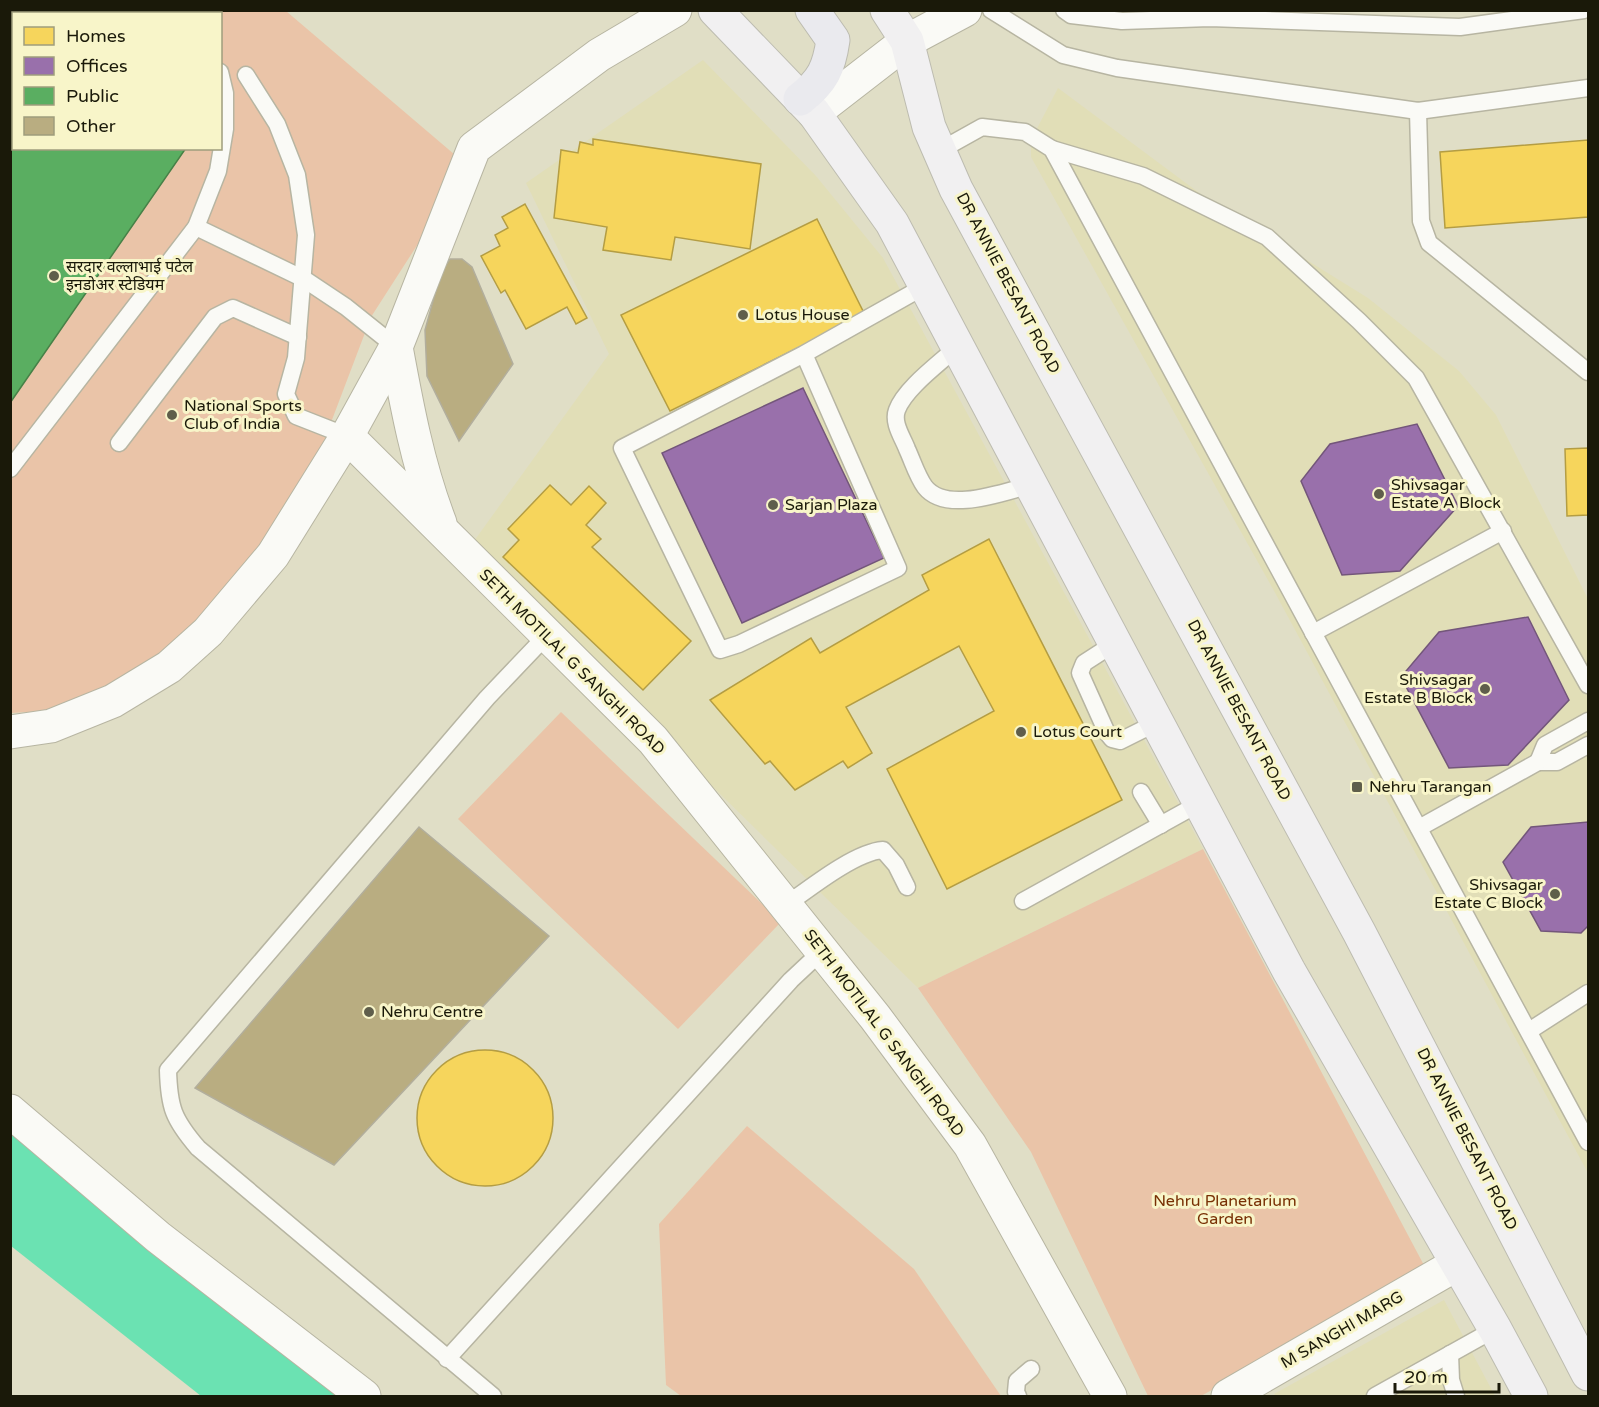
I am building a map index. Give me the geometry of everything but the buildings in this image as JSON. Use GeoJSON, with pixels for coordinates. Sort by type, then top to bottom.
{"type":"FeatureCollection","features":[{"type":"Feature","properties":{"kind":"highway"},"geometry":{"type":"LineString","coordinates":[[807,106],[813,89],[823,76],[830,59],[833,40],[812,10]]}},
{"type":"Feature","properties":{"kind":"main road"},"geometry":{"type":"LineString","coordinates":[[715,10],[807,106],[892,223],[1288,971],[1495,1329],[1531,1396]]}},
{"type":"Feature","properties":{"kind":"main road","name":"DR ANNIE BESANT ROAD"},"geometry":{"type":"LineString","coordinates":[[887,10],[907,41],[929,127],[956,189],[1359,932],[1588,1374]]}},
{"type":"Feature","properties":{"kind":"street"},"geometry":{"type":"LineString","coordinates":[[10,732],[51,726],[103,706],[169,667],[208,632],[273,555],[347,436],[396,347],[474,148],[600,55],[675,10]]}},
{"type":"Feature","properties":{"kind":"street"},"geometry":{"type":"LineString","coordinates":[[807,106],[907,41],[965,10]]}},
{"type":"Feature","properties":{"kind":"street"},"geometry":{"type":"LineString","coordinates":[[396,347],[408,416],[429,493],[444,532]]}},
{"type":"Feature","properties":{"kind":"street","name":"SETH MOTILAL G SANGHI ROAD"},"geometry":{"type":"LineString","coordinates":[[347,436],[653,740],[786,905],[875,1017],[970,1145],[1110,1396]]}},
{"type":"Feature","properties":{"kind":"street"},"geometry":{"type":"LineString","coordinates":[[10,1111],[158,1237],[364,1396]]}},
{"type":"Feature","properties":{"kind":"street","name":"M SANGHI MARG"},"geometry":{"type":"LineString","coordinates":[[1228,1396],[1456,1264]]}},
{"type":"Feature","properties":{"kind":"lane"},"geometry":{"type":"LineString","coordinates":[[991,10],[1064,55],[1107,66],[1418,111],[1588,88]]}},
{"type":"Feature","properties":{"kind":"lane"},"geometry":{"type":"LineString","coordinates":[[1064,10],[1071,15],[1122,21],[1210,18],[1460,27],[1584,10]]}},
{"type":"Feature","properties":{"kind":"lane"},"geometry":{"type":"LineString","coordinates":[[246,75],[277,124],[297,175],[306,235],[296,358],[286,394],[296,416],[347,436]]}},
{"type":"Feature","properties":{"kind":"lane"},"geometry":{"type":"LineString","coordinates":[[222,80],[225,93],[225,129],[222,147]]}},
{"type":"Feature","properties":{"kind":"lane"},"geometry":{"type":"LineString","coordinates":[[1418,111],[1421,221],[1430,243],[1588,372]]}},
{"type":"Feature","properties":{"kind":"lane"},"geometry":{"type":"LineString","coordinates":[[939,151],[982,127],[1025,132],[1052,149],[1143,176],[1267,237],[1359,321],[1416,378],[1588,685]]}},
{"type":"Feature","properties":{"kind":"lane"},"geometry":{"type":"LineString","coordinates":[[1052,149],[1588,1142]]}},
{"type":"Feature","properties":{"kind":"lane"},"geometry":{"type":"LineString","coordinates":[[10,470],[196,227],[218,171],[222,150]]}},
{"type":"Feature","properties":{"kind":"lane"},"geometry":{"type":"LineString","coordinates":[[196,227],[304,279],[346,307],[396,347]]}},
{"type":"Feature","properties":{"kind":"lane"},"geometry":{"type":"LineString","coordinates":[[804,354],[898,568],[739,644],[720,650],[622,448],[804,354],[925,286]]}},
{"type":"Feature","properties":{"kind":"lane"},"geometry":{"type":"LineString","coordinates":[[119,443],[215,316],[233,308],[298,337]]}},
{"type":"Feature","properties":{"kind":"lane"},"geometry":{"type":"LineString","coordinates":[[957,347],[913,388],[897,410],[895,418],[898,428],[919,476],[933,494],[955,501],[974,499],[1031,485]]}},
{"type":"Feature","properties":{"kind":"lane"},"geometry":{"type":"LineString","coordinates":[[1313,633],[1503,531]]}},
{"type":"Feature","properties":{"kind":"lane"},"geometry":{"type":"LineString","coordinates":[[493,1396],[198,1148],[184,1132],[173,1113],[168,1095],[168,1070],[487,698],[547,635]]}},
{"type":"Feature","properties":{"kind":"lane"},"geometry":{"type":"LineString","coordinates":[[1115,643],[1084,663],[1080,673],[1107,733],[1112,739],[1120,741],[1156,723]]}},
{"type":"Feature","properties":{"kind":"lane"},"geometry":{"type":"LineString","coordinates":[[1538,762],[1545,745],[1588,721]]}},
{"type":"Feature","properties":{"kind":"lane"},"geometry":{"type":"LineString","coordinates":[[1419,828],[1538,762],[1557,762],[1588,745]]}},
{"type":"Feature","properties":{"kind":"lane"},"geometry":{"type":"LineString","coordinates":[[1141,792],[1161,825]]}},
{"type":"Feature","properties":{"kind":"lane"},"geometry":{"type":"LineString","coordinates":[[1023,901],[1200,803]]}},
{"type":"Feature","properties":{"kind":"lane"},"geometry":{"type":"LineString","coordinates":[[786,905],[871,851],[883,850],[896,865],[907,887]]}},
{"type":"Feature","properties":{"kind":"lane"},"geometry":{"type":"LineString","coordinates":[[447,1359],[791,980],[822,951]]}},
{"type":"Feature","properties":{"kind":"lane"},"geometry":{"type":"LineString","coordinates":[[1529,1031],[1588,993]]}},
{"type":"Feature","properties":{"kind":"lane"},"geometry":{"type":"LineString","coordinates":[[1375,1396],[1495,1329]]}},
{"type":"Feature","properties":{"kind":"lane"},"geometry":{"type":"LineString","coordinates":[[1450,1354],[1451,1380],[1456,1396]]}},
{"type":"Feature","properties":{"kind":"lane"},"geometry":{"type":"LineString","coordinates":[[1018,1396],[1017,1381],[1031,1369]]}},
{"type":"Feature","properties":{"kind":"shaded area"},"geometry":{"type":"Polygon","coordinates":[[[703,60],[816,176],[883,258],[1203,849],[918,988],[469,548],[609,354],[526,183],[703,60]]]}},
{"type":"Feature","properties":{"kind":"shaded area"},"geometry":{"type":"Polygon","coordinates":[[[1058,88],[1202,195],[1368,298],[1459,371],[1496,415],[1588,599],[1588,1173],[1273,589],[1031,157],[1031,140],[1058,88]]]}},
{"type":"Feature","properties":{"kind":"shaded area"},"geometry":{"type":"Polygon","coordinates":[[[10,1133],[349,1396],[201,1396],[11,1246],[10,1133]]]}},
{"type":"Feature","properties":{"kind":"shaded area"},"geometry":{"type":"Polygon","coordinates":[[[1444,1300],[1495,1396],[1276,1396],[1274,1394],[1444,1300]]]}},
{"type":"Feature","properties":{"kind":"green space","name":"National Sports Club of India"},"geometry":{"type":"Polygon","coordinates":[[[11,11],[286,11],[468,166],[371,317],[297,512],[220,630],[93,708],[11,713],[11,11]]]}},
{"type":"Feature","properties":{"kind":"green space"},"geometry":{"type":"Polygon","coordinates":[[[561,712],[781,922],[678,1029],[458,819],[561,712]]]}},
{"type":"Feature","properties":{"kind":"green space","name":"Nehru Planetarium Garden"},"geometry":{"type":"Polygon","coordinates":[[[1203,849],[1426,1269],[1201,1396],[1148,1396],[1031,1152],[918,988],[1203,849]]]}},
{"type":"Feature","properties":{"kind":"green space"},"geometry":{"type":"Polygon","coordinates":[[[747,1126],[914,1269],[1001,1396],[681,1396],[666,1385],[659,1224],[747,1126]]]}},
{"type":"Feature","properties":{"kind":"place","name":"सरदार वल्लाभाई पटेल इनडोअर स्टेडियम"},"geometry":{"type":"Point","coordinates":[54,276]}},
{"type":"Feature","properties":{"kind":"place","name":"Lotus House"},"geometry":{"type":"Point","coordinates":[743,315]}},
{"type":"Feature","properties":{"kind":"place","name":"National Sports Club of India"},"geometry":{"type":"Point","coordinates":[172,415]}},
{"type":"Feature","properties":{"kind":"place","name":"Shivsagar Estate A Block"},"geometry":{"type":"Point","coordinates":[1379,494]}},
{"type":"Feature","properties":{"kind":"place","name":"Sarjan Plaza"},"geometry":{"type":"Point","coordinates":[773,505]}},
{"type":"Feature","properties":{"kind":"place","name":"Shivsagar Estate B Block"},"geometry":{"type":"Point","coordinates":[1485,689]}},
{"type":"Feature","properties":{"kind":"place","name":"Lotus Court"},"geometry":{"type":"Point","coordinates":[1021,732]}},
{"type":"Feature","properties":{"kind":"place","name":"Nehru Tarangan"},"geometry":{"type":"Point","coordinates":[1357,787]}},
{"type":"Feature","properties":{"kind":"place","name":"Shivsagar Estate C Block"},"geometry":{"type":"Point","coordinates":[1555,894]}},
{"type":"Feature","properties":{"kind":"place","name":"Nehru Centre"},"geometry":{"type":"Point","coordinates":[369,1012]}}]}
